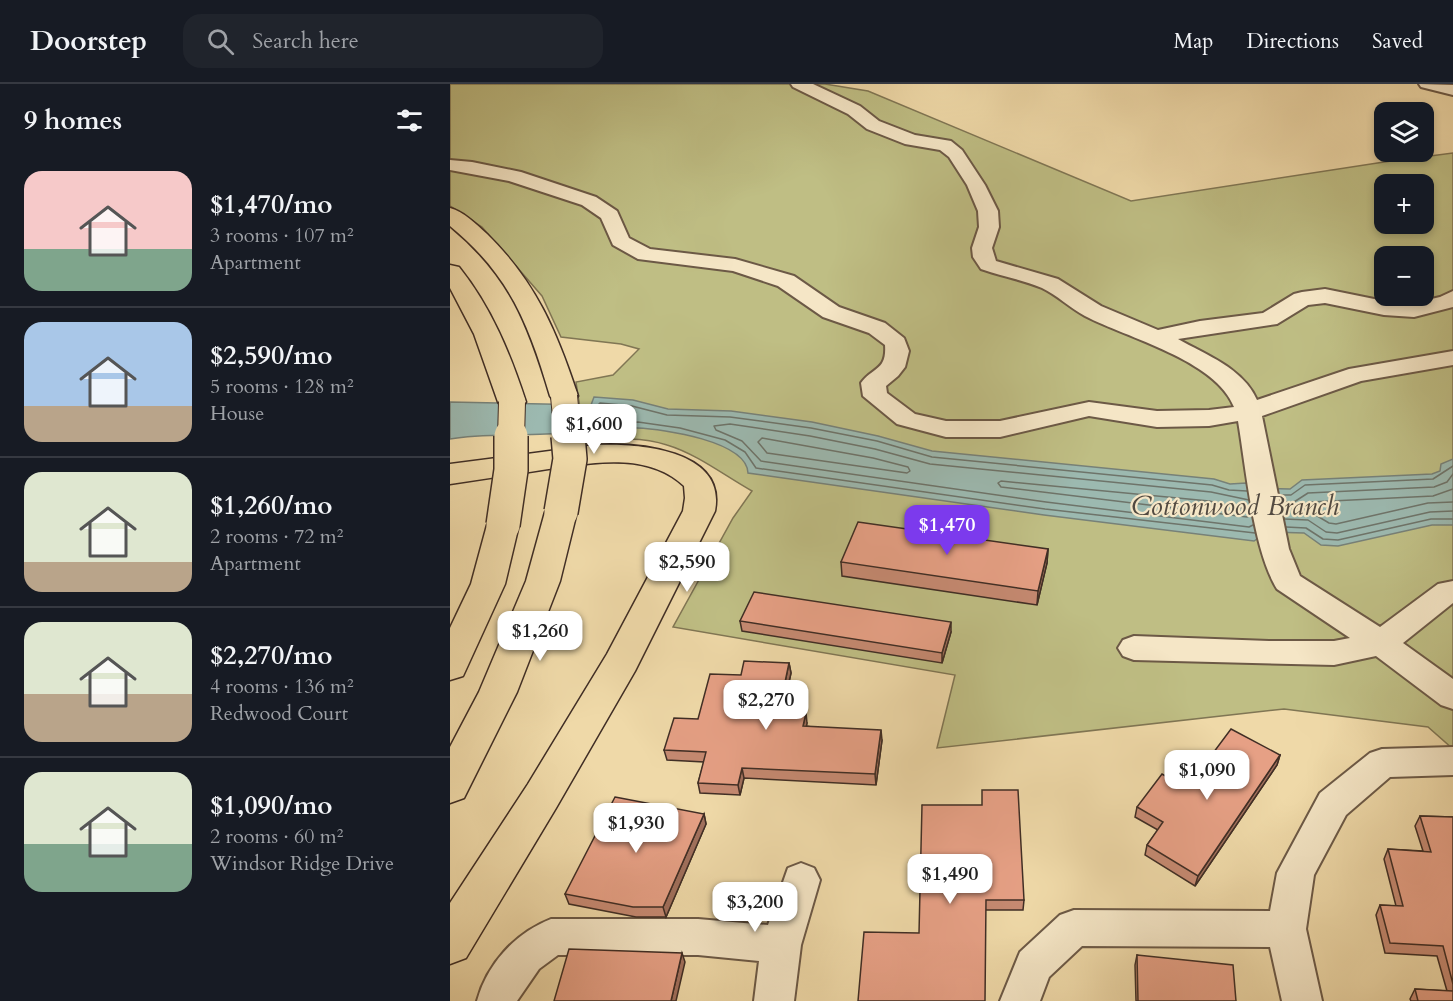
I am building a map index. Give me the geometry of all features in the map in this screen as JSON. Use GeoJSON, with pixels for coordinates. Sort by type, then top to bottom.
{"type":"FeatureCollection","features":[{"type":"Feature","properties":{"kind":"main road"},"geometry":{"type":"LineString","coordinates":[[450,215],[472,232],[533,309],[564,396],[570,459],[561,512],[539,592],[498,692],[450,786]]}},
{"type":"Feature","properties":{"kind":"main road"},"geometry":{"type":"LineString","coordinates":[[450,272],[482,324],[498,356],[512,402],[511,470],[503,525],[488,584],[450,666]]}},
{"type":"Feature","properties":{"kind":"main road"},"geometry":{"type":"LineString","coordinates":[[450,474],[589,454],[618,453],[645,456],[669,463],[694,478],[702,495],[699,511],[622,662],[450,943]]}},
{"type":"Feature","properties":{"kind":"street"},"geometry":{"type":"LineString","coordinates":[[799,84],[854,110],[873,126],[911,140],[945,145],[956,154],[976,185],[988,211],[989,227],[982,248],[983,257],[988,265],[1050,284],[1093,311],[1156,338],[1217,370],[1240,390],[1249,412],[1275,549],[1287,582],[1381,643],[1453,696]]}},
{"type":"Feature","properties":{"kind":"street"},"geometry":{"type":"LineString","coordinates":[[1427,84],[1453,90]]}},
{"type":"Feature","properties":{"kind":"street"},"geometry":{"type":"LineString","coordinates":[[450,165],[514,176],[589,201],[609,215],[620,241],[645,255],[735,265],[786,280],[831,312],[877,328],[896,343],[898,356],[889,373],[873,383],[875,396],[906,419],[946,429],[1000,429],[1089,410],[1122,412],[1156,419],[1209,418],[1249,412],[1299,392],[1357,374],[1453,358]]}},
{"type":"Feature","properties":{"kind":"street"},"geometry":{"type":"LineString","coordinates":[[1156,338],[1200,328],[1269,319],[1302,299],[1314,297],[1325,296],[1384,308],[1414,310],[1448,302],[1453,298]]}},
{"type":"Feature","properties":{"kind":"street"},"geometry":{"type":"LineString","coordinates":[[1134,648],[1334,653],[1381,643],[1416,614],[1449,591],[1453,591]]}},
{"type":"Feature","properties":{"kind":"street"},"geometry":{"type":"LineString","coordinates":[[1302,1001],[1286,929],[1296,873],[1334,804],[1382,763],[1453,761]]}},
{"type":"Feature","properties":{"kind":"street"},"geometry":{"type":"LineString","coordinates":[[774,1001],[781,945],[801,880]]}},
{"type":"Feature","properties":{"kind":"street"},"geometry":{"type":"LineString","coordinates":[[1020,1001],[1034,965],[1074,928],[1286,929]]}},
{"type":"Feature","properties":{"kind":"street"},"geometry":{"type":"LineString","coordinates":[[497,1001],[500,990],[525,956],[551,937],[698,937],[781,945]]}},
{"type":"Feature","properties":{"kind":"shaded area"},"geometry":{"type":"Polygon","coordinates":[[[450,84],[825,84],[868,91],[1131,201],[1384,162],[1434,162],[1434,155],[1453,153],[1453,749],[1428,727],[1284,709],[937,748],[955,675],[673,627],[733,518],[752,491],[700,460],[657,442],[637,439],[585,441],[576,382],[613,375],[639,349],[621,344],[561,337],[542,296],[482,227],[450,206],[450,84]]]}},
{"type":"Feature","properties":{"kind":"water","name":"Cottonwood Branch"},"geometry":{"type":"Polygon","coordinates":[[[594,397],[633,400],[668,409],[731,411],[812,422],[878,436],[932,451],[1214,479],[1230,484],[1246,483],[1255,488],[1290,489],[1302,480],[1432,474],[1440,471],[1441,464],[1453,459],[1453,525],[1432,525],[1338,546],[1321,545],[1304,533],[1267,532],[1254,541],[1044,515],[748,473],[744,462],[734,453],[719,445],[683,434],[649,429],[614,428],[450,439],[450,402],[591,405],[594,397]]]}},
{"type":"Feature","properties":{"kind":"building"},"geometry":{"type":"Polygon","coordinates":[[[858,522],[1048,549],[1038,591],[841,562],[858,522]]]}},
{"type":"Feature","properties":{"kind":"building"},"geometry":{"type":"Polygon","coordinates":[[[754,592],[951,622],[942,653],[740,621],[754,592]]]}},
{"type":"Feature","properties":{"kind":"building"},"geometry":{"type":"Polygon","coordinates":[[[744,661],[789,663],[779,711],[806,713],[803,726],[881,730],[875,774],[742,768],[738,785],[698,783],[706,752],[664,750],[674,718],[698,719],[710,674],[741,675],[744,661]]]}},
{"type":"Feature","properties":{"kind":"building"},"geometry":{"type":"Polygon","coordinates":[[[1231,729],[1280,755],[1198,876],[1147,845],[1163,822],[1137,807],[1162,774],[1187,788],[1231,729]]]}},
{"type":"Feature","properties":{"kind":"building"},"geometry":{"type":"Polygon","coordinates":[[[982,790],[1018,790],[1024,900],[986,900],[985,1001],[858,1001],[864,932],[919,933],[922,805],[982,805],[982,790]]]}},
{"type":"Feature","properties":{"kind":"building"},"geometry":{"type":"Polygon","coordinates":[[[615,797],[704,814],[663,907],[633,907],[565,894],[615,797]]]}},
{"type":"Feature","properties":{"kind":"building"},"geometry":{"type":"Polygon","coordinates":[[[1420,816],[1453,817],[1453,984],[1443,946],[1390,943],[1380,905],[1403,906],[1388,849],[1431,852],[1420,816]]]}},
{"type":"Feature","properties":{"kind":"building"},"geometry":{"type":"Polygon","coordinates":[[[569,949],[682,953],[671,1001],[554,1001],[569,949]]]}},
{"type":"Feature","properties":{"kind":"building"},"geometry":{"type":"Polygon","coordinates":[[[1137,955],[1233,965],[1236,1001],[1138,1001],[1137,955]]]}},
{"type":"Feature","properties":{"kind":"building"},"geometry":{"type":"Polygon","coordinates":[[[1415,989],[1453,991],[1453,1001],[1418,1001],[1415,989]]]}}]}
